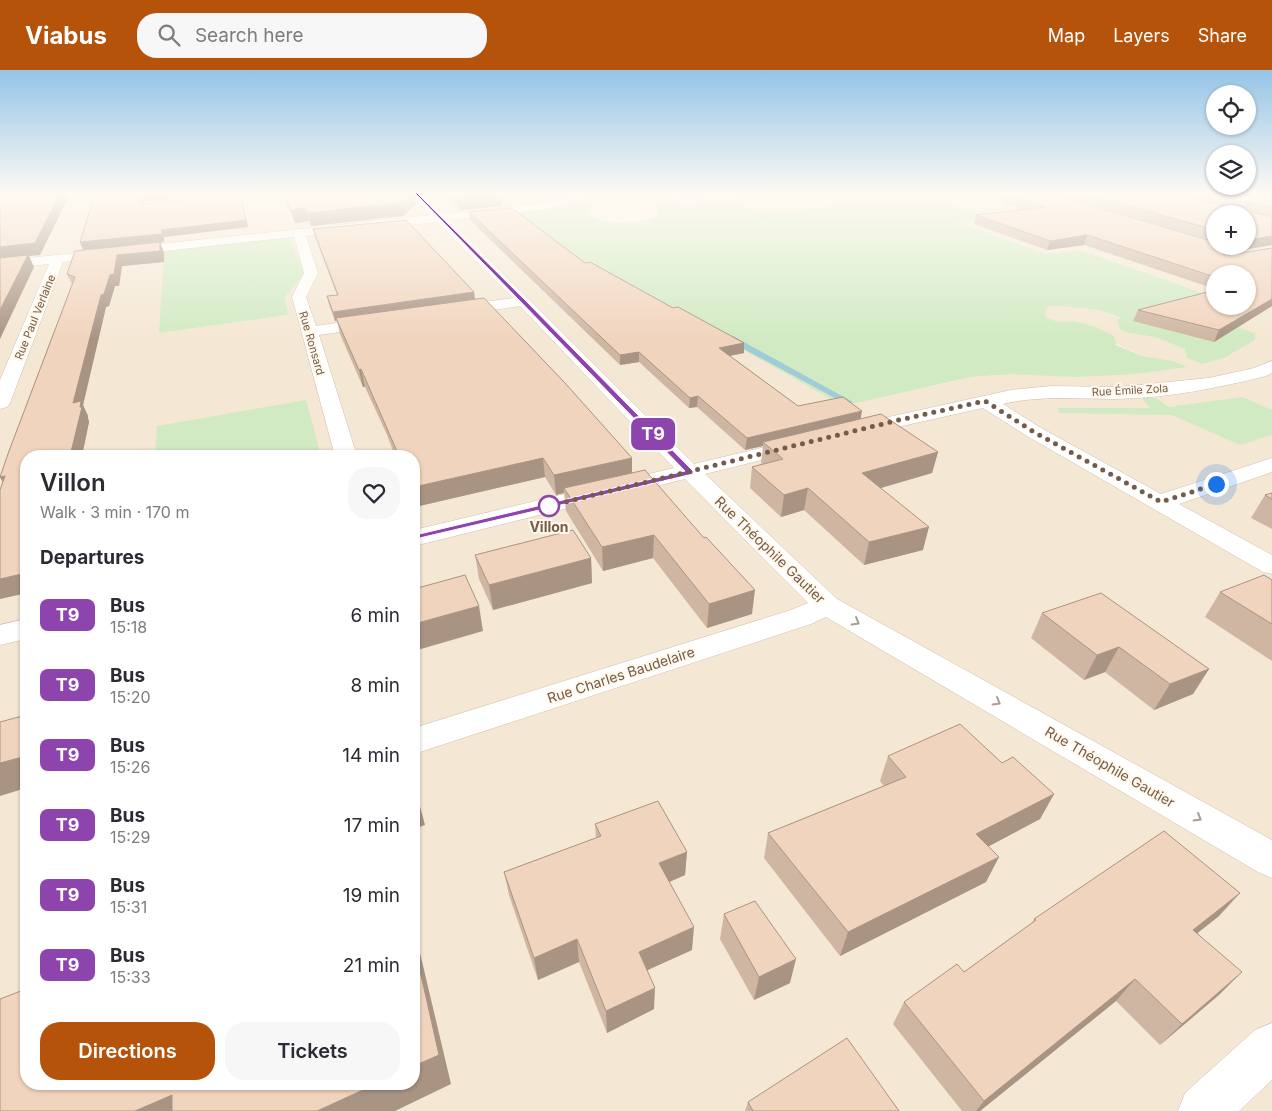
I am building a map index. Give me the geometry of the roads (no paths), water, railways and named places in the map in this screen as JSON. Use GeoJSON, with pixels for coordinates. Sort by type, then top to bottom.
{"type":"FeatureCollection","features":[{"type":"Feature","properties":{"kind":"street"},"geometry":{"type":"LineString","coordinates":[[0,265],[58,259],[138,246],[180,243]]}},
{"type":"Feature","properties":{"kind":"street","name":"Rue Ronsard"},"geometry":{"type":"LineString","coordinates":[[302,243],[312,273],[298,297],[344,450]]}},
{"type":"Feature","properties":{"kind":"street","name":"Rue Théophile Gautier"},"geometry":{"type":"LineString","coordinates":[[465,243],[690,472],[827,605],[1272,860]]}},
{"type":"Feature","properties":{"kind":"street"},"geometry":{"type":"LineString","coordinates":[[1203,243],[1248,255],[1209,261]]}},
{"type":"Feature","properties":{"kind":"street","name":"Rue Paul Verlaine"},"geometry":{"type":"LineString","coordinates":[[0,403],[58,259]]}},
{"type":"Feature","properties":{"kind":"street"},"geometry":{"type":"LineString","coordinates":[[436,313],[524,301]]}},
{"type":"Feature","properties":{"kind":"street"},"geometry":{"type":"LineString","coordinates":[[309,332],[387,321]]}},
{"type":"Feature","properties":{"kind":"street","name":"Rue Émile Zola"},"geometry":{"type":"LineString","coordinates":[[420,537],[985,401],[1051,392],[1118,393],[1209,384],[1260,372],[1272,366]]}},
{"type":"Feature","properties":{"kind":"street"},"geometry":{"type":"LineString","coordinates":[[985,401],[1034,432],[1272,566]]}},
{"type":"Feature","properties":{"kind":"street"},"geometry":{"type":"LineString","coordinates":[[1161,502],[1272,466]]}},
{"type":"Feature","properties":{"kind":"street","name":"Rue Charles Baudelaire"},"geometry":{"type":"LineString","coordinates":[[420,739],[801,617],[827,605]]}},
{"type":"Feature","properties":{"kind":"street"},"geometry":{"type":"LineString","coordinates":[[0,635],[20,630]]}},
{"type":"Feature","properties":{"kind":"street"},"geometry":{"type":"LineString","coordinates":[[1202,1111],[1272,1047]]}},
{"type":"Feature","properties":{"kind":"waterway"},"geometry":{"type":"LineString","coordinates":[[730,338],[849,402]]}},
{"type":"Feature","properties":{"kind":"place","name":"Villon"},"geometry":{"type":"Point","coordinates":[549,506]}}]}
